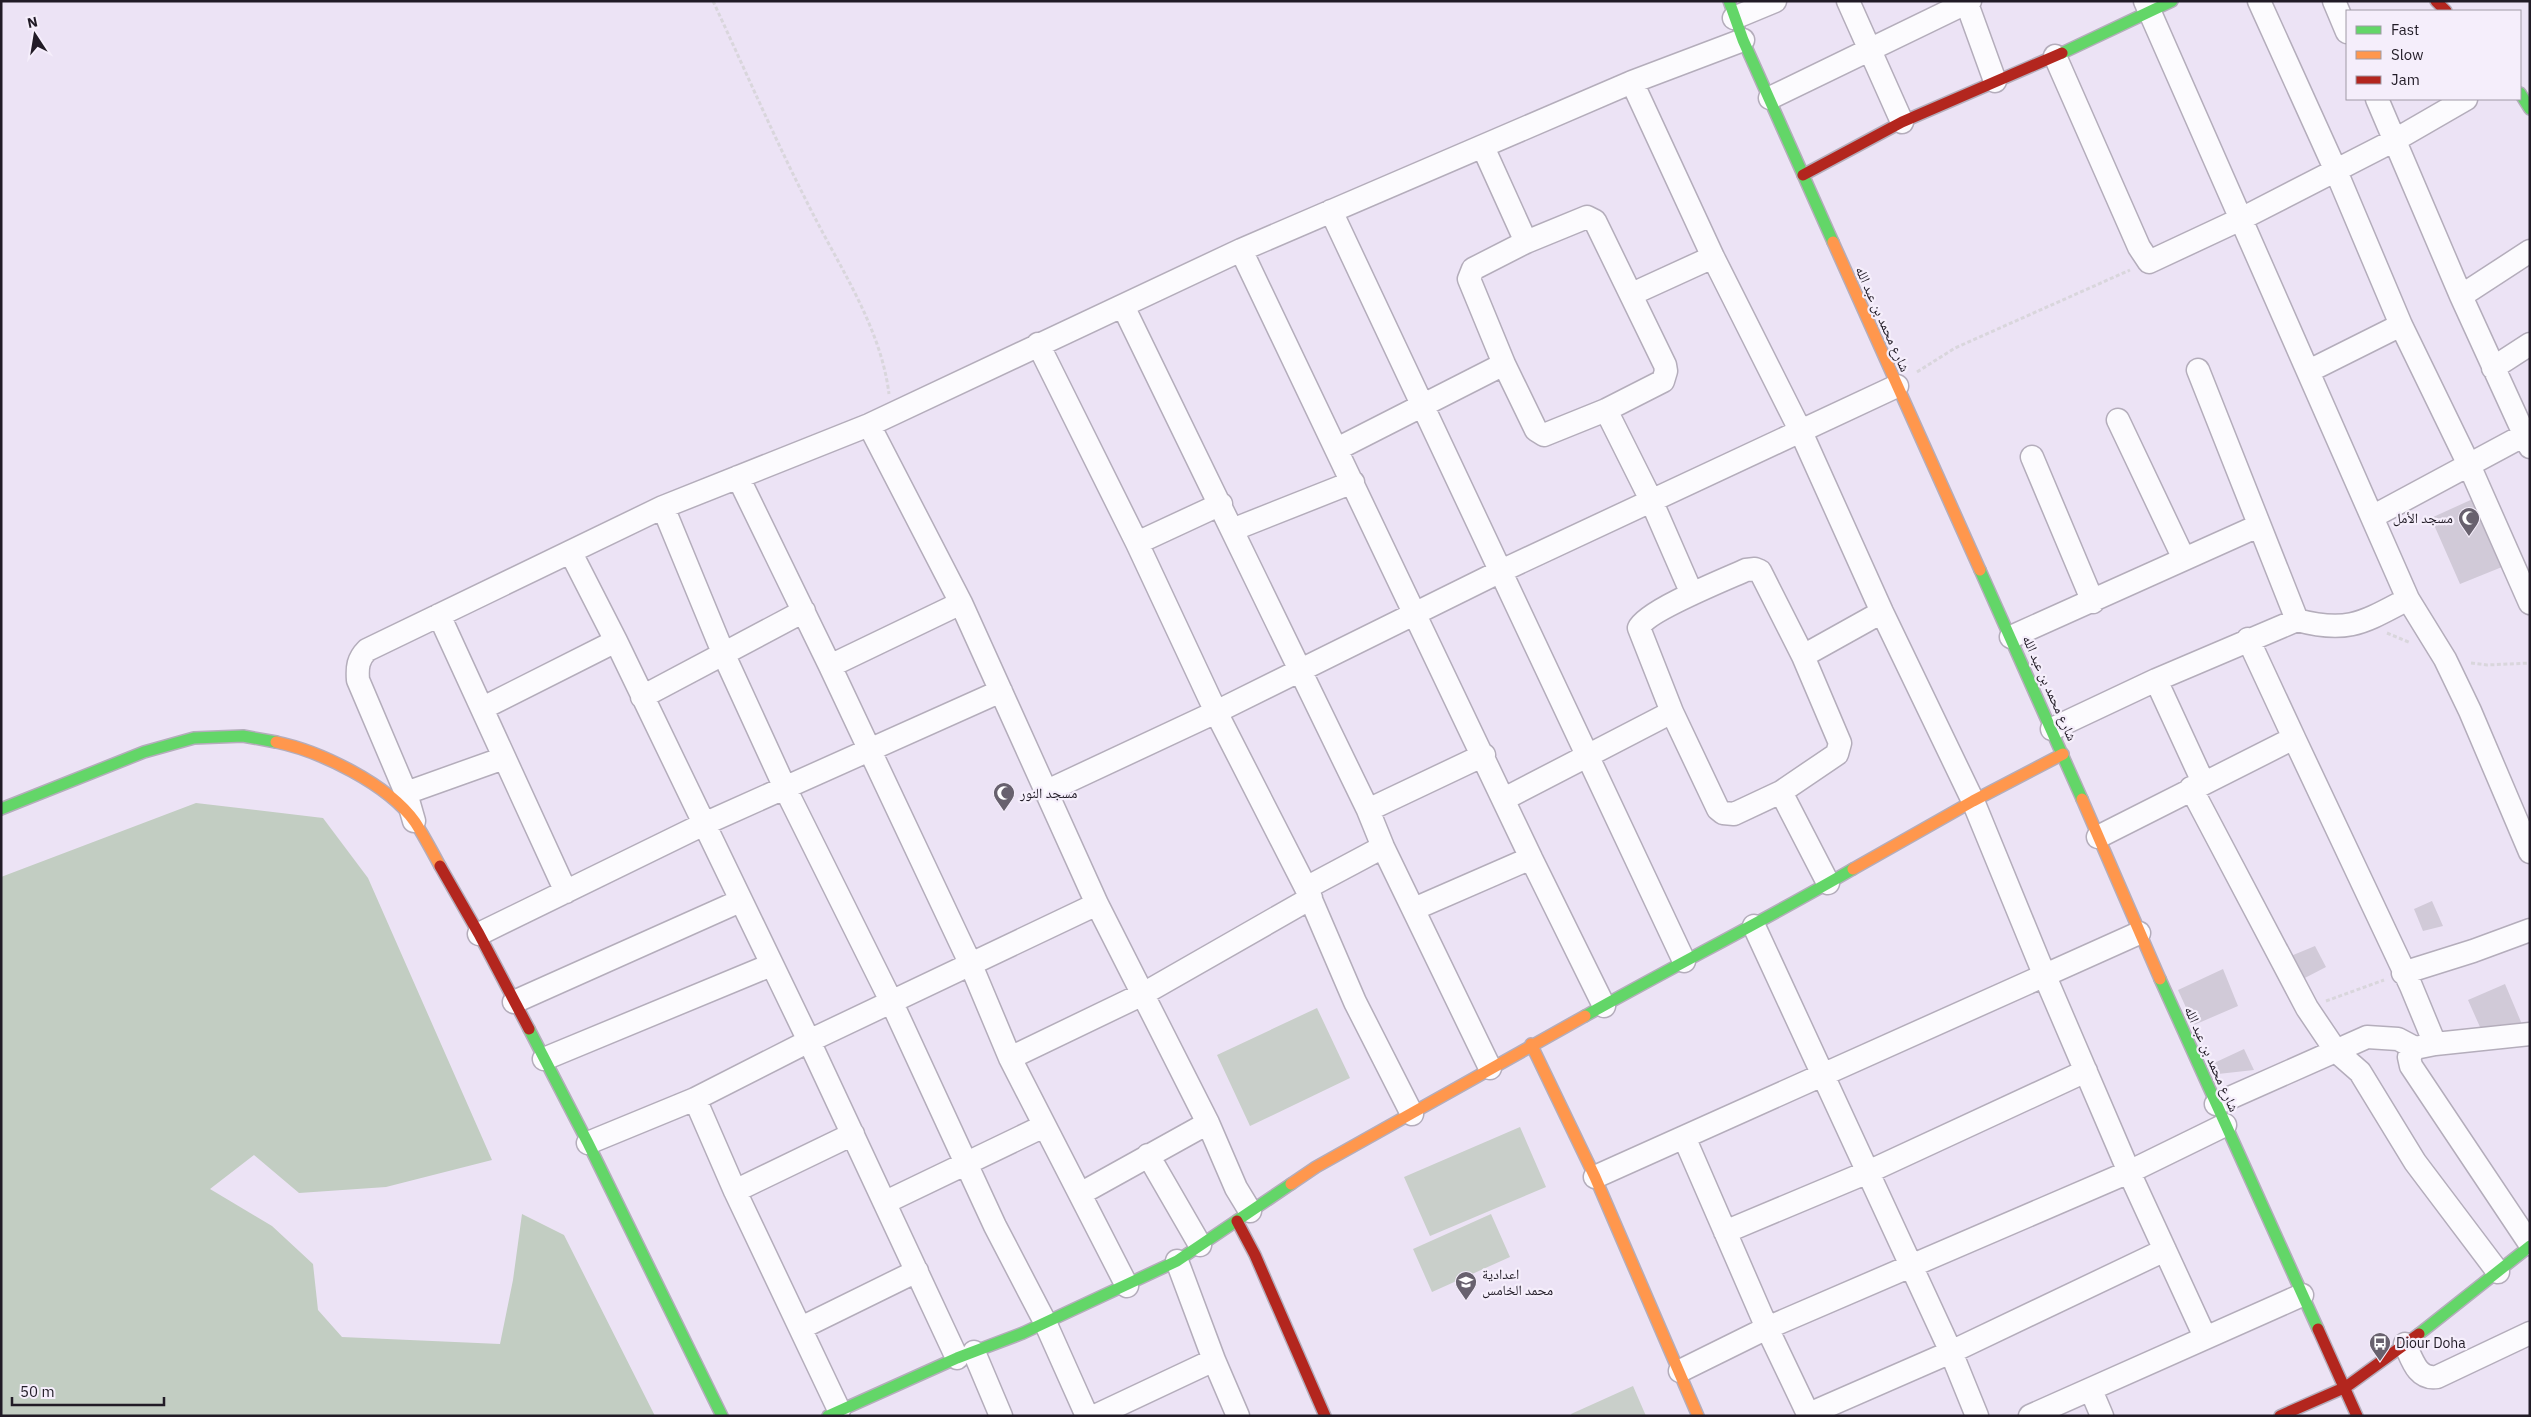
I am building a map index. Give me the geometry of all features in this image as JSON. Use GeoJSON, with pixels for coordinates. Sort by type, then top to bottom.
{"type":"FeatureCollection","features":[{"type":"Feature","properties":{"kind":"street"},"geometry":{"type":"LineString","coordinates":[[1732,9],[1776,1]]}},
{"type":"Feature","properties":{"kind":"street"},"geometry":{"type":"LineString","coordinates":[[1848,1],[1902,122]]}},
{"type":"Feature","properties":{"kind":"street"},"geometry":{"type":"LineString","coordinates":[[1803,175],[1902,122],[2056,56],[2147,6],[2172,1]]}},
{"type":"Feature","properties":{"kind":"street"},"geometry":{"type":"LineString","coordinates":[[2259,1],[2336,171],[2401,325],[2469,465],[2530,603]]}},
{"type":"Feature","properties":{"kind":"street"},"geometry":{"type":"LineString","coordinates":[[2334,1],[2346,30]]}},
{"type":"Feature","properties":{"kind":"street"},"geometry":{"type":"LineString","coordinates":[[2436,1],[2445,10]]}},
{"type":"Feature","properties":{"kind":"street"},"geometry":{"type":"LineString","coordinates":[[1770,98],[1869,48],[1967,2],[1995,81]]}},
{"type":"Feature","properties":{"kind":"street"},"geometry":{"type":"LineString","coordinates":[[2147,6],[2408,599],[2444,659],[2466,702],[2530,852]]}},
{"type":"Feature","properties":{"kind":"street","name":"شارع محمد بن عبد الله"},"geometry":{"type":"LineString","coordinates":[[1732,9],[1743,40],[1896,386],[2063,754],[2138,933],[2358,1416]]}},
{"type":"Feature","properties":{"kind":"street"},"geometry":{"type":"LineString","coordinates":[[722,1416],[588,1143],[479,934],[414,820],[406,793],[358,680],[357,667],[361,657],[367,650],[663,507],[892,414],[1038,344],[1331,211],[1632,82],[1743,40]]}},
{"type":"Feature","properties":{"kind":"street"},"geometry":{"type":"LineString","coordinates":[[2056,56],[2139,247],[2149,262],[2241,219],[2336,171],[2464,100]]}},
{"type":"Feature","properties":{"kind":"street"},"geometry":{"type":"LineString","coordinates":[[1632,82],[1713,257],[1801,432],[1882,612],[1973,801],[2044,974],[2129,1172],[2205,1337]]}},
{"type":"Feature","properties":{"kind":"street"},"geometry":{"type":"LineString","coordinates":[[2521,95],[2530,109]]}},
{"type":"Feature","properties":{"kind":"street"},"geometry":{"type":"LineString","coordinates":[[2372,517],[2469,465],[2528,438],[2493,368],[2377,100]]}},
{"type":"Feature","properties":{"kind":"street"},"geometry":{"type":"LineString","coordinates":[[1483,147],[1526,242]]}},
{"type":"Feature","properties":{"kind":"street"},"geometry":{"type":"LineString","coordinates":[[1331,211],[1420,405],[1684,961]]}},
{"type":"Feature","properties":{"kind":"street"},"geometry":{"type":"LineString","coordinates":[[1583,218],[1592,219],[1632,294],[1665,365],[1666,376],[1663,381],[1606,410],[1549,434],[1540,434],[1504,364],[1469,279],[1473,269],[1526,242],[1583,218]]}},
{"type":"Feature","properties":{"kind":"street"},"geometry":{"type":"LineString","coordinates":[[1242,250],[1484,755],[1531,858],[1604,1006]]}},
{"type":"Feature","properties":{"kind":"street"},"geometry":{"type":"LineString","coordinates":[[2461,296],[2530,251]]}},
{"type":"Feature","properties":{"kind":"street"},"geometry":{"type":"LineString","coordinates":[[1632,294],[1713,257]]}},
{"type":"Feature","properties":{"kind":"street"},"geometry":{"type":"LineString","coordinates":[[1123,306],[1221,504],[1368,810],[1383,848],[1490,1068]]}},
{"type":"Feature","properties":{"kind":"street"},"geometry":{"type":"LineString","coordinates":[[2309,371],[2401,325]]}},
{"type":"Feature","properties":{"kind":"street"},"geometry":{"type":"LineString","coordinates":[[1038,344],[1137,543],[1216,712],[1308,893],[1354,1002],[1412,1114]]}},
{"type":"Feature","properties":{"kind":"street"},"geometry":{"type":"LineString","coordinates":[[2493,368],[2530,344]]}},
{"type":"Feature","properties":{"kind":"street"},"geometry":{"type":"LineString","coordinates":[[1337,449],[1420,405],[1504,364]]}},
{"type":"Feature","properties":{"kind":"street"},"geometry":{"type":"LineString","coordinates":[[2198,370],[2258,526],[2297,620]]}},
{"type":"Feature","properties":{"kind":"street"},"geometry":{"type":"LineString","coordinates":[[1045,792],[1216,712],[1499,572],[1896,386]]}},
{"type":"Feature","properties":{"kind":"street"},"geometry":{"type":"LineString","coordinates":[[1606,410],[1651,500],[1692,594]]}},
{"type":"Feature","properties":{"kind":"street"},"geometry":{"type":"LineString","coordinates":[[2118,420],[2184,559]]}},
{"type":"Feature","properties":{"kind":"street"},"geometry":{"type":"LineString","coordinates":[[869,424],[961,602],[1097,904],[1208,1123],[1236,1188],[1259,1264],[1324,1415]]}},
{"type":"Feature","properties":{"kind":"street"},"geometry":{"type":"LineString","coordinates":[[2032,457],[2092,602]]}},
{"type":"Feature","properties":{"kind":"street"},"geometry":{"type":"LineString","coordinates":[[738,477],[972,965],[1010,1058],[1127,1286]]}},
{"type":"Feature","properties":{"kind":"street"},"geometry":{"type":"LineString","coordinates":[[1232,530],[1353,482]]}},
{"type":"Feature","properties":{"kind":"street"},"geometry":{"type":"LineString","coordinates":[[1137,543],[1221,504]]}},
{"type":"Feature","properties":{"kind":"street"},"geometry":{"type":"LineString","coordinates":[[663,507],[724,655],[784,788],[892,1003],[1008,1252],[1045,1322],[1088,1416]]}},
{"type":"Feature","properties":{"kind":"street"},"geometry":{"type":"LineString","coordinates":[[2011,637],[2258,526]]}},
{"type":"Feature","properties":{"kind":"street"},"geometry":{"type":"LineString","coordinates":[[571,553],[616,641],[917,1270],[1002,1416]]}},
{"type":"Feature","properties":{"kind":"street"},"geometry":{"type":"LineString","coordinates":[[1746,570],[1760,571],[1803,656],[1838,736],[1839,749],[1837,754],[1781,792],[1734,814],[1723,813],[1718,809],[1672,712],[1640,628],[1647,618],[1692,594],[1746,570]]}},
{"type":"Feature","properties":{"kind":"street"},"geometry":{"type":"LineString","coordinates":[[2052,729],[2248,639],[2297,620],[2320,626],[2347,626],[2363,622],[2408,599]]}},
{"type":"Feature","properties":{"kind":"street"},"geometry":{"type":"LineString","coordinates":[[830,666],[961,602]]}},
{"type":"Feature","properties":{"kind":"street"},"geometry":{"type":"LineString","coordinates":[[642,697],[804,612]]}},
{"type":"Feature","properties":{"kind":"street"},"geometry":{"type":"LineString","coordinates":[[1803,656],[1882,612]]}},
{"type":"Feature","properties":{"kind":"street"},"geometry":{"type":"LineString","coordinates":[[439,615],[566,892]]}},
{"type":"Feature","properties":{"kind":"street"},"geometry":{"type":"LineString","coordinates":[[2248,639],[2403,973],[2425,1046]]}},
{"type":"Feature","properties":{"kind":"street"},"geometry":{"type":"LineString","coordinates":[[483,708],[616,641]]}},
{"type":"Feature","properties":{"kind":"street"},"geometry":{"type":"LineString","coordinates":[[2156,680],[2197,785],[2307,1008],[2336,1051],[2360,1072],[2415,1162],[2498,1272]]}},
{"type":"Feature","properties":{"kind":"street"},"geometry":{"type":"LineString","coordinates":[[479,934],[704,824],[868,748],[1001,690]]}},
{"type":"Feature","properties":{"kind":"street"},"geometry":{"type":"LineString","coordinates":[[1504,799],[1672,712]]}},
{"type":"Feature","properties":{"kind":"street"},"geometry":{"type":"LineString","coordinates":[[1,809],[144,752],[194,738],[243,736],[294,746],[349,770],[387,795],[414,820]]}},
{"type":"Feature","properties":{"kind":"street"},"geometry":{"type":"LineString","coordinates":[[2098,837],[2197,785],[2294,738]]}},
{"type":"Feature","properties":{"kind":"street"},"geometry":{"type":"LineString","coordinates":[[695,1099],[801,1328],[834,1413],[1127,1286],[1177,1261],[1316,1168],[1531,1044],[1684,961],[1754,926],[1973,801],[2063,754]]}},
{"type":"Feature","properties":{"kind":"street"},"geometry":{"type":"LineString","coordinates":[[1368,810],[1484,755]]}},
{"type":"Feature","properties":{"kind":"street"},"geometry":{"type":"LineString","coordinates":[[406,793],[504,758]]}},
{"type":"Feature","properties":{"kind":"street"},"geometry":{"type":"LineString","coordinates":[[1781,792],[1828,883]]}},
{"type":"Feature","properties":{"kind":"street"},"geometry":{"type":"LineString","coordinates":[[1010,1058],[1143,994],[1383,848]]}},
{"type":"Feature","properties":{"kind":"street"},"geometry":{"type":"LineString","coordinates":[[1414,909],[1531,858]]}},
{"type":"Feature","properties":{"kind":"street"},"geometry":{"type":"LineString","coordinates":[[514,1002],[740,901]]}},
{"type":"Feature","properties":{"kind":"street"},"geometry":{"type":"LineString","coordinates":[[588,1143],[695,1099],[808,1041],[892,1003],[1097,904]]}},
{"type":"Feature","properties":{"kind":"street"},"geometry":{"type":"LineString","coordinates":[[1754,926],[1951,1352],[1977,1416]]}},
{"type":"Feature","properties":{"kind":"street"},"geometry":{"type":"LineString","coordinates":[[2403,973],[2473,951],[2530,930]]}},
{"type":"Feature","properties":{"kind":"street"},"geometry":{"type":"LineString","coordinates":[[1595,1177],[2138,933]]}},
{"type":"Feature","properties":{"kind":"street"},"geometry":{"type":"LineString","coordinates":[[544,1059],[771,965]]}},
{"type":"Feature","properties":{"kind":"street"},"geometry":{"type":"LineString","coordinates":[[2216,1104],[2368,1037],[2398,1039],[2425,1046],[2526,1041]]}},
{"type":"Feature","properties":{"kind":"street"},"geometry":{"type":"LineString","coordinates":[[1531,1044],[1595,1177],[1698,1416]]}},
{"type":"Feature","properties":{"kind":"street"},"geometry":{"type":"LineString","coordinates":[[2280,1416],[2346,1387],[2438,1320],[2530,1245],[2411,1066],[2409,1056],[2425,1046]]}},
{"type":"Feature","properties":{"kind":"street"},"geometry":{"type":"LineString","coordinates":[[1725,1232],[1868,1172],[2086,1072]]}},
{"type":"Feature","properties":{"kind":"street"},"geometry":{"type":"LineString","coordinates":[[1080,1194],[1208,1123]]}},
{"type":"Feature","properties":{"kind":"street"},"geometry":{"type":"LineString","coordinates":[[1680,1371],[1767,1328],[2129,1172],[2225,1125]]}},
{"type":"Feature","properties":{"kind":"street"},"geometry":{"type":"LineString","coordinates":[[886,1202],[1044,1126]]}},
{"type":"Feature","properties":{"kind":"street"},"geometry":{"type":"LineString","coordinates":[[736,1191],[853,1134]]}},
{"type":"Feature","properties":{"kind":"street"},"geometry":{"type":"LineString","coordinates":[[1684,1137],[1767,1328],[1809,1415],[1951,1352],[2165,1250]]}},
{"type":"Feature","properties":{"kind":"street"},"geometry":{"type":"LineString","coordinates":[[1148,1155],[1200,1245]]}},
{"type":"Feature","properties":{"kind":"street"},"geometry":{"type":"LineString","coordinates":[[1177,1261],[1214,1360],[1238,1416]]}},
{"type":"Feature","properties":{"kind":"street"},"geometry":{"type":"LineString","coordinates":[[801,1328],[917,1270]]}},
{"type":"Feature","properties":{"kind":"street"},"geometry":{"type":"LineString","coordinates":[[2030,1416],[2302,1295]]}},
{"type":"Feature","properties":{"kind":"street"},"geometry":{"type":"LineString","coordinates":[[2405,1344],[2417,1369],[2422,1376],[2429,1378],[2437,1377],[2530,1333]]}},
{"type":"Feature","properties":{"kind":"street"},"geometry":{"type":"LineString","coordinates":[[1095,1416],[1214,1360]]}},
{"type":"Feature","properties":{"kind":"street"},"geometry":{"type":"LineString","coordinates":[[2091,1390],[2102,1416]]}},
{"type":"Feature","properties":{"kind":"path"},"geometry":{"type":"LineString","coordinates":[[713,1],[776,139],[869,324],[883,366],[892,414]]}},
{"type":"Feature","properties":{"kind":"path"},"geometry":{"type":"LineString","coordinates":[[1896,386],[1955,348],[2149,262]]}},
{"type":"Feature","properties":{"kind":"path"},"geometry":{"type":"LineString","coordinates":[[2307,1008],[2403,973]]}},
{"type":"Feature","properties":{"kind":"shaded area"},"geometry":{"type":"Polygon","coordinates":[[[196,803],[323,818],[368,878],[492,1160],[386,1187],[299,1193],[254,1155],[210,1189],[272,1226],[313,1264],[318,1310],[342,1337],[500,1344],[513,1280],[522,1214],[564,1235],[655,1416],[1,1416],[1,877],[196,803]]]}},
{"type":"Feature","properties":{"kind":"shaded area"},"geometry":{"type":"Polygon","coordinates":[[[1317,1008],[1350,1078],[1250,1126],[1217,1055],[1317,1008]]]}},
{"type":"Feature","properties":{"kind":"shaded area"},"geometry":{"type":"Polygon","coordinates":[[[1520,1127],[1546,1187],[1430,1236],[1404,1177],[1520,1127]]]}},
{"type":"Feature","properties":{"kind":"shaded area"},"geometry":{"type":"Polygon","coordinates":[[[1491,1214],[1510,1257],[1432,1292],[1413,1249],[1491,1214]]]}},
{"type":"Feature","properties":{"kind":"shaded area"},"geometry":{"type":"Polygon","coordinates":[[[1633,1386],[1646,1416],[1572,1416],[1571,1414],[1633,1386]]]}},
{"type":"Feature","properties":{"kind":"building"},"geometry":{"type":"Polygon","coordinates":[[[2475,498],[2502,567],[2460,584],[2431,518],[2475,498]]]}},
{"type":"Feature","properties":{"kind":"building"},"geometry":{"type":"Polygon","coordinates":[[[2432,901],[2443,926],[2423,931],[2414,909],[2432,901]]]}},
{"type":"Feature","properties":{"kind":"building"},"geometry":{"type":"Polygon","coordinates":[[[2315,946],[2326,967],[2299,981],[2286,958],[2315,946]]]}},
{"type":"Feature","properties":{"kind":"building"},"geometry":{"type":"Polygon","coordinates":[[[2223,969],[2238,1006],[2194,1025],[2178,990],[2223,969]]]}},
{"type":"Feature","properties":{"kind":"building"},"geometry":{"type":"Polygon","coordinates":[[[2505,984],[2524,1029],[2484,1036],[2468,1000],[2505,984]]]}},
{"type":"Feature","properties":{"kind":"building"},"geometry":{"type":"Polygon","coordinates":[[[2244,1049],[2254,1070],[2218,1074],[2214,1063],[2244,1049]]]}},
{"type":"Feature","properties":{"kind":"traffic: fast"},"geometry":{"type":"LineString","coordinates":[[1729,1],[1743,40],[1833,242]]}},
{"type":"Feature","properties":{"kind":"traffic: fast"},"geometry":{"type":"LineString","coordinates":[[2062,53],[2172,1]]}},
{"type":"Feature","properties":{"kind":"traffic: fast"},"geometry":{"type":"LineString","coordinates":[[2521,95],[2530,109]]}},
{"type":"Feature","properties":{"kind":"traffic: fast"},"geometry":{"type":"LineString","coordinates":[[1980,570],[2082,799]]}},
{"type":"Feature","properties":{"kind":"traffic: fast"},"geometry":{"type":"LineString","coordinates":[[1,809],[144,752],[194,738],[243,736],[276,742]]}},
{"type":"Feature","properties":{"kind":"traffic: fast"},"geometry":{"type":"LineString","coordinates":[[1585,1016],[1853,869]]}},
{"type":"Feature","properties":{"kind":"traffic: fast"},"geometry":{"type":"LineString","coordinates":[[2160,979],[2318,1329]]}},
{"type":"Feature","properties":{"kind":"traffic: fast"},"geometry":{"type":"LineString","coordinates":[[529,1029],[588,1143],[722,1416]]}},
{"type":"Feature","properties":{"kind":"traffic: fast"},"geometry":{"type":"LineString","coordinates":[[828,1416],[957,1358],[1023,1333],[1177,1261],[1291,1184]]}},
{"type":"Feature","properties":{"kind":"traffic: fast"},"geometry":{"type":"LineString","coordinates":[[2419,1334],[2530,1246]]}},
{"type":"Feature","properties":{"kind":"traffic: slow"},"geometry":{"type":"LineString","coordinates":[[1833,242],[1980,570]]}},
{"type":"Feature","properties":{"kind":"traffic: slow"},"geometry":{"type":"LineString","coordinates":[[276,742],[293,746],[332,761],[371,782],[403,808],[415,822],[440,866]]}},
{"type":"Feature","properties":{"kind":"traffic: slow"},"geometry":{"type":"LineString","coordinates":[[1853,869],[1973,801],[2063,754]]}},
{"type":"Feature","properties":{"kind":"traffic: slow"},"geometry":{"type":"LineString","coordinates":[[2082,799],[2160,979]]}},
{"type":"Feature","properties":{"kind":"traffic: slow"},"geometry":{"type":"LineString","coordinates":[[1291,1184],[1316,1167],[1585,1016]]}},
{"type":"Feature","properties":{"kind":"traffic: slow"},"geometry":{"type":"LineString","coordinates":[[1531,1044],[1595,1177],[1698,1416]]}},
{"type":"Feature","properties":{"kind":"traffic: jam"},"geometry":{"type":"LineString","coordinates":[[2436,1],[2445,10]]}},
{"type":"Feature","properties":{"kind":"traffic: jam"},"geometry":{"type":"LineString","coordinates":[[1803,175],[1902,122],[2062,53]]}},
{"type":"Feature","properties":{"kind":"traffic: jam"},"geometry":{"type":"LineString","coordinates":[[440,866],[479,934],[529,1029]]}},
{"type":"Feature","properties":{"kind":"traffic: jam"},"geometry":{"type":"LineString","coordinates":[[1237,1221],[1255,1255],[1325,1416]]}},
{"type":"Feature","properties":{"kind":"traffic: jam"},"geometry":{"type":"LineString","coordinates":[[2318,1329],[2357,1416]]}},
{"type":"Feature","properties":{"kind":"traffic: jam"},"geometry":{"type":"LineString","coordinates":[[2280,1416],[2346,1387],[2419,1334]]}},
{"type":"Feature","properties":{"kind":"place","name":"مسجد الأمل"},"geometry":{"type":"Point","coordinates":[2469,537]}},
{"type":"Feature","properties":{"kind":"place","name":"مسجد النور"},"geometry":{"type":"Point","coordinates":[1004,812]}},
{"type":"Feature","properties":{"kind":"place","name":"اعدادية محمد الخامس"},"geometry":{"type":"Point","coordinates":[1466,1301]}},
{"type":"Feature","properties":{"kind":"place","name":"Diour Doha"},"geometry":{"type":"Point","coordinates":[2380,1362]}}]}
